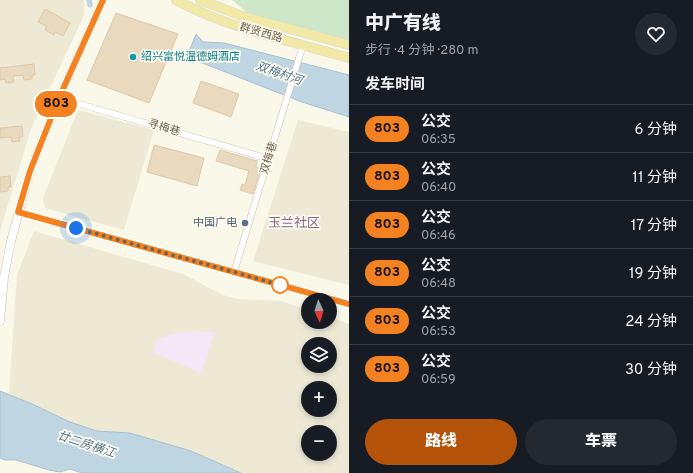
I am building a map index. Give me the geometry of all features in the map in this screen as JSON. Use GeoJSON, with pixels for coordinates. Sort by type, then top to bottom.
{"type":"FeatureCollection","features":[{"type":"Feature","properties":{"kind":"main road","name":"群贤西路"},"geometry":{"type":"LineString","coordinates":[[176,0],[222,21],[349,58]]}},
{"type":"Feature","properties":{"kind":"main road","name":"群贤西路"},"geometry":{"type":"LineString","coordinates":[[200,0],[242,16],[349,45]]}},
{"type":"Feature","properties":{"kind":"street"},"geometry":{"type":"LineString","coordinates":[[0,321],[10,241],[30,171],[59,98],[103,0]]}},
{"type":"Feature","properties":{"kind":"street","name":"双梅巷"},"geometry":{"type":"LineString","coordinates":[[234,272],[303,45]]}},
{"type":"Feature","properties":{"kind":"street","name":"寻梅巷"},"geometry":{"type":"LineString","coordinates":[[59,98],[269,158]]}},
{"type":"Feature","properties":{"kind":"street"},"geometry":{"type":"LineString","coordinates":[[18,212],[349,304]]}},
{"type":"Feature","properties":{"kind":"shaded area"},"geometry":{"type":"Polygon","coordinates":[[[0,0],[84,0],[84,15],[31,129],[0,231],[0,0]]]}},
{"type":"Feature","properties":{"kind":"shaded area"},"geometry":{"type":"Polygon","coordinates":[[[78,110],[154,130],[124,230],[45,208],[43,198],[78,110]]]}},
{"type":"Feature","properties":{"kind":"shaded area"},"geometry":{"type":"Polygon","coordinates":[[[298,120],[349,132],[349,285],[253,261],[298,120]]]}},
{"type":"Feature","properties":{"kind":"shaded area"},"geometry":{"type":"Polygon","coordinates":[[[34,231],[183,274],[223,295],[238,299],[281,301],[301,308],[301,329],[337,329],[337,320],[349,324],[349,473],[241,473],[191,451],[130,433],[97,431],[70,422],[9,394],[17,275],[34,231]]]}},
{"type":"Feature","properties":{"kind":"shaded area"},"geometry":{"type":"Polygon","coordinates":[[[200,331],[215,333],[201,373],[153,352],[157,339],[181,332],[200,331]]]}},
{"type":"Feature","properties":{"kind":"green space"},"geometry":{"type":"Polygon","coordinates":[[[232,0],[349,0],[349,42],[251,16],[232,0]]]}},
{"type":"Feature","properties":{"kind":"water","name":"双梅村河"},"geometry":{"type":"Polygon","coordinates":[[[196,34],[203,42],[224,43],[349,75],[349,117],[302,102],[187,57],[196,34]]]}},
{"type":"Feature","properties":{"kind":"water","name":"廿二房横江"},"geometry":{"type":"Polygon","coordinates":[[[0,391],[70,422],[97,431],[130,433],[191,451],[241,473],[82,473],[70,469],[60,472],[16,460],[5,460],[0,458],[0,391]]]}},
{"type":"Feature","properties":{"kind":"building"},"geometry":{"type":"Polygon","coordinates":[[[45,9],[70,23],[63,36],[55,32],[54,35],[45,30],[47,26],[38,22],[45,9]]]}},
{"type":"Feature","properties":{"kind":"building","name":"绍兴富悦温德姆酒店"},"geometry":{"type":"Polygon","coordinates":[[[116,13],[178,34],[149,103],[87,80],[116,13]]]}},
{"type":"Feature","properties":{"kind":"building"},"geometry":{"type":"Polygon","coordinates":[[[34,64],[35,75],[32,75],[32,79],[24,80],[23,75],[13,76],[14,82],[6,83],[5,79],[0,80],[0,68],[34,64]]]}},
{"type":"Feature","properties":{"kind":"building"},"geometry":{"type":"Polygon","coordinates":[[[201,81],[239,94],[231,117],[193,103],[201,81]]]}},
{"type":"Feature","properties":{"kind":"building"},"geometry":{"type":"Polygon","coordinates":[[[22,126],[23,137],[19,137],[20,141],[12,142],[11,137],[0,138],[0,128],[22,126]]]}},
{"type":"Feature","properties":{"kind":"building"},"geometry":{"type":"Polygon","coordinates":[[[154,145],[204,158],[197,186],[147,172],[154,145]]]}},
{"type":"Feature","properties":{"kind":"building"},"geometry":{"type":"Polygon","coordinates":[[[220,150],[257,161],[256,167],[261,169],[253,194],[240,190],[242,184],[245,185],[249,171],[216,161],[220,150]]]}},
{"type":"Feature","properties":{"kind":"building"},"geometry":{"type":"Polygon","coordinates":[[[10,176],[11,187],[8,187],[8,191],[0,192],[0,177],[10,176]]]}},
{"type":"Feature","properties":{"kind":"waterway"},"geometry":{"type":"LineString","coordinates":[[89,0],[90,5]]}},
{"type":"Feature","properties":{"kind":"bus line","name":"803"},"geometry":{"type":"LineString","coordinates":[[103,0],[59,98],[30,171],[18,212],[349,304]]}},
{"type":"Feature","properties":{"kind":"place","name":"绍兴富悦温德姆酒店"},"geometry":{"type":"Point","coordinates":[133,57]}},
{"type":"Feature","properties":{"kind":"place","name":"中国广电"},"geometry":{"type":"Point","coordinates":[245,223]}},
{"type":"Feature","properties":{"kind":"district","name":"玉兰社区"},"geometry":{"type":"Point","coordinates":[294,224]}},
{"type":"Feature","properties":{"kind":"route"},"geometry":{"type":"LineString","coordinates":[[76,228],[280,285]]}}]}
